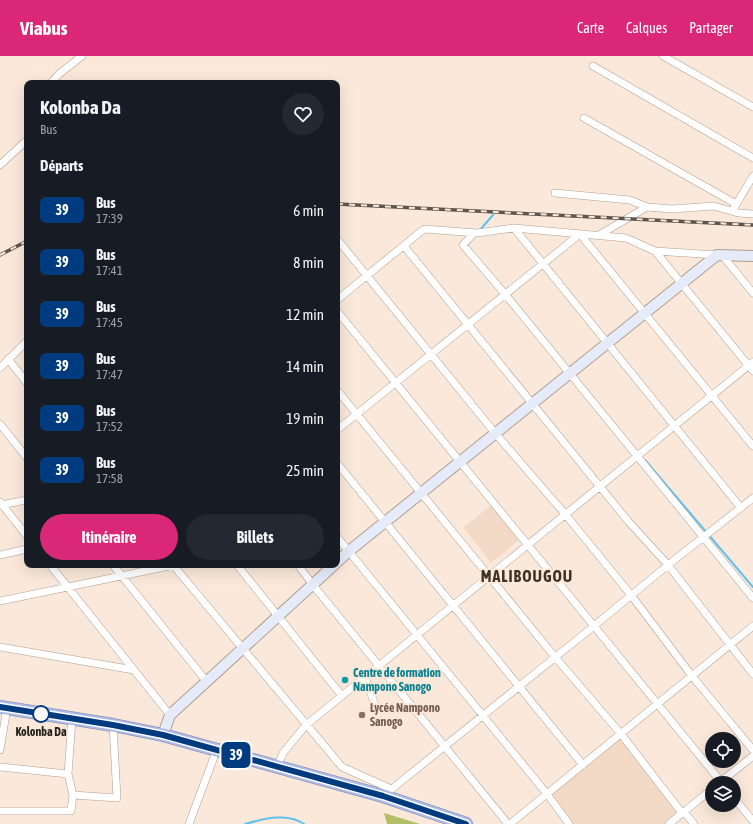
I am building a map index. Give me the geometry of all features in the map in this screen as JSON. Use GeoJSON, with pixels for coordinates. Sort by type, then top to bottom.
{"type":"FeatureCollection","features":[{"type":"Feature","properties":{"kind":"highway"},"geometry":{"type":"LineString","coordinates":[[3,707],[113,725],[163,735],[277,767],[387,793],[466,824]]}},
{"type":"Feature","properties":{"kind":"street"},"geometry":{"type":"LineString","coordinates":[[54,80],[82,56]]}},
{"type":"Feature","properties":{"kind":"street"},"geometry":{"type":"LineString","coordinates":[[663,56],[753,107]]}},
{"type":"Feature","properties":{"kind":"street"},"geometry":{"type":"LineString","coordinates":[[593,66],[753,158]]}},
{"type":"Feature","properties":{"kind":"street"},"geometry":{"type":"LineString","coordinates":[[584,118],[736,204]]}},
{"type":"Feature","properties":{"kind":"street"},"geometry":{"type":"LineString","coordinates":[[0,165],[24,143]]}},
{"type":"Feature","properties":{"kind":"street"},"geometry":{"type":"LineString","coordinates":[[732,212],[753,176]]}},
{"type":"Feature","properties":{"kind":"street"},"geometry":{"type":"LineString","coordinates":[[555,193],[630,200],[647,207],[672,209],[714,206],[732,212],[753,214]]}},
{"type":"Feature","properties":{"kind":"street"},"geometry":{"type":"LineString","coordinates":[[599,235],[647,207]]}},
{"type":"Feature","properties":{"kind":"street"},"geometry":{"type":"LineString","coordinates":[[514,228],[741,508]]}},
{"type":"Feature","properties":{"kind":"street"},"geometry":{"type":"LineString","coordinates":[[340,298],[424,229],[474,233],[514,228],[626,238],[655,251],[753,256]]}},
{"type":"Feature","properties":{"kind":"street"},"geometry":{"type":"LineString","coordinates":[[474,233],[463,245],[570,373],[753,598]]}},
{"type":"Feature","properties":{"kind":"street"},"geometry":{"type":"LineString","coordinates":[[340,427],[580,234]]}},
{"type":"Feature","properties":{"kind":"street"},"geometry":{"type":"LineString","coordinates":[[580,234],[753,446]]}},
{"type":"Feature","properties":{"kind":"street"},"geometry":{"type":"LineString","coordinates":[[340,243],[495,433],[565,514],[631,595],[692,676],[753,750]]}},
{"type":"Feature","properties":{"kind":"street"},"geometry":{"type":"LineString","coordinates":[[404,246],[628,521],[668,565],[753,674]]}},
{"type":"Feature","properties":{"kind":"street"},"geometry":{"type":"LineString","coordinates":[[277,767],[283,753],[306,725],[712,395],[751,366],[655,251]]}},
{"type":"Feature","properties":{"kind":"street"},"geometry":{"type":"LineString","coordinates":[[340,559],[681,283],[719,255]]}},
{"type":"Feature","properties":{"kind":"street"},"geometry":{"type":"LineString","coordinates":[[719,255],[753,293]]}},
{"type":"Feature","properties":{"kind":"street"},"geometry":{"type":"LineString","coordinates":[[340,315],[715,776]]}},
{"type":"Feature","properties":{"kind":"street"},"geometry":{"type":"LineString","coordinates":[[0,368],[24,344]]}},
{"type":"Feature","properties":{"kind":"street"},"geometry":{"type":"LineString","coordinates":[[8,359],[24,379]]}},
{"type":"Feature","properties":{"kind":"street"},"geometry":{"type":"LineString","coordinates":[[340,394],[555,657],[621,734],[694,824]]}},
{"type":"Feature","properties":{"kind":"street"},"geometry":{"type":"LineString","coordinates":[[0,424],[24,454]]}},
{"type":"Feature","properties":{"kind":"street"},"geometry":{"type":"LineString","coordinates":[[340,467],[583,765]]}},
{"type":"Feature","properties":{"kind":"street"},"geometry":{"type":"LineString","coordinates":[[1,504],[24,500]]}},
{"type":"Feature","properties":{"kind":"street"},"geometry":{"type":"LineString","coordinates":[[176,568],[342,767],[387,793],[668,565],[752,501]]}},
{"type":"Feature","properties":{"kind":"street"},"geometry":{"type":"LineString","coordinates":[[1,504],[24,532]]}},
{"type":"Feature","properties":{"kind":"street"},"geometry":{"type":"LineString","coordinates":[[340,540],[547,794],[569,824]]}},
{"type":"Feature","properties":{"kind":"street"},"geometry":{"type":"LineString","coordinates":[[0,554],[24,550]]}},
{"type":"Feature","properties":{"kind":"street"},"geometry":{"type":"LineString","coordinates":[[52,568],[170,715]]}},
{"type":"Feature","properties":{"kind":"street"},"geometry":{"type":"LineString","coordinates":[[115,568],[207,682]]}},
{"type":"Feature","properties":{"kind":"street"},"geometry":{"type":"LineString","coordinates":[[0,601],[160,568]]}},
{"type":"Feature","properties":{"kind":"street"},"geometry":{"type":"LineString","coordinates":[[239,568],[342,696]]}},
{"type":"Feature","properties":{"kind":"street"},"geometry":{"type":"LineString","coordinates":[[300,568],[509,824],[753,626]]}},
{"type":"Feature","properties":{"kind":"street"},"geometry":{"type":"LineString","coordinates":[[163,735],[170,715],[331,568]]}},
{"type":"Feature","properties":{"kind":"street"},"geometry":{"type":"LineString","coordinates":[[0,647],[134,670]]}},
{"type":"Feature","properties":{"kind":"street"},"geometry":{"type":"LineString","coordinates":[[365,678],[376,708]]}},
{"type":"Feature","properties":{"kind":"street"},"geometry":{"type":"LineString","coordinates":[[0,750],[3,707]]}},
{"type":"Feature","properties":{"kind":"street"},"geometry":{"type":"LineString","coordinates":[[0,810],[71,811],[73,795],[68,774],[72,718]]}},
{"type":"Feature","properties":{"kind":"street"},"geometry":{"type":"LineString","coordinates":[[73,795],[117,798],[113,725]]}},
{"type":"Feature","properties":{"kind":"street"},"geometry":{"type":"LineString","coordinates":[[189,824],[217,749]]}},
{"type":"Feature","properties":{"kind":"street"},"geometry":{"type":"LineString","coordinates":[[729,776],[753,756]]}},
{"type":"Feature","properties":{"kind":"street"},"geometry":{"type":"LineString","coordinates":[[0,767],[68,774]]}},
{"type":"Feature","properties":{"kind":"street"},"geometry":{"type":"LineString","coordinates":[[668,824],[705,795]]}},
{"type":"Feature","properties":{"kind":"street"},"geometry":{"type":"LineString","coordinates":[[741,806],[753,821]]}},
{"type":"Feature","properties":{"kind":"shaded area"},"geometry":{"type":"Polygon","coordinates":[[[491,506],[519,540],[491,563],[463,527],[491,506]]]}},
{"type":"Feature","properties":{"kind":"shaded area"},"geometry":{"type":"Polygon","coordinates":[[[622,737],[683,816],[671,824],[568,824],[545,799],[622,737]]]}},
{"type":"Feature","properties":{"kind":"green space"},"geometry":{"type":"Polygon","coordinates":[[[384,813],[420,824],[387,824],[384,813]]]}},
{"type":"Feature","properties":{"kind":"waterway"},"geometry":{"type":"LineString","coordinates":[[480,230],[493,215]]}},
{"type":"Feature","properties":{"kind":"waterway"},"geometry":{"type":"LineString","coordinates":[[645,460],[753,587]]}},
{"type":"Feature","properties":{"kind":"waterway"},"geometry":{"type":"LineString","coordinates":[[245,824],[283,817],[298,820],[304,824]]}},
{"type":"Feature","properties":{"kind":"railway"},"geometry":{"type":"LineString","coordinates":[[340,204],[753,225]]}},
{"type":"Feature","properties":{"kind":"railway"},"geometry":{"type":"LineString","coordinates":[[0,255],[24,243]]}},
{"type":"Feature","properties":{"kind":"bus line","name":"39"},"geometry":{"type":"LineString","coordinates":[[0,707],[113,725],[163,735],[383,796],[466,824]]}},
{"type":"Feature","properties":{"kind":"place","name":"Centre de formation Nampono Sanogo"},"geometry":{"type":"Point","coordinates":[345,680]}},
{"type":"Feature","properties":{"kind":"place","name":"Kolonba Da"},"geometry":{"type":"Point","coordinates":[41,714]}},
{"type":"Feature","properties":{"kind":"place","name":"Lycée Nampono Sanogo"},"geometry":{"type":"Point","coordinates":[362,715]}},
{"type":"Feature","properties":{"kind":"district","name":"MALIBOUGOU"},"geometry":{"type":"Point","coordinates":[527,576]}}]}
